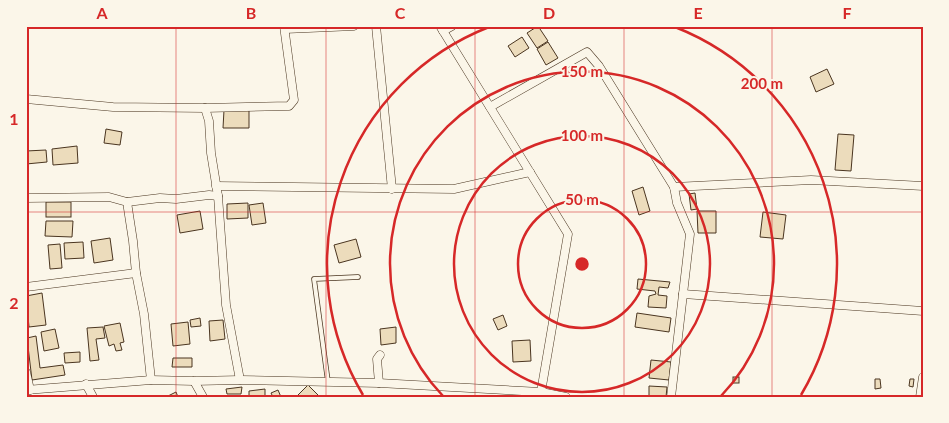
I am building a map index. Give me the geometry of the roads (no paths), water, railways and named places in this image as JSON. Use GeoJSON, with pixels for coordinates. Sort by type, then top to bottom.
{"type":"FeatureCollection","features":[{"type":"Feature","properties":{"kind":"street"},"geometry":{"type":"LineString","coordinates":[[26,99],[113,107],[206,108],[290,106],[294,100],[285,28],[354,26]]}},
{"type":"Feature","properties":{"kind":"street"},"geometry":{"type":"LineString","coordinates":[[376,26],[392,189]]}},
{"type":"Feature","properties":{"kind":"street"},"geometry":{"type":"LineString","coordinates":[[452,26],[442,29],[568,234],[541,392]]}},
{"type":"Feature","properties":{"kind":"street"},"geometry":{"type":"LineString","coordinates":[[490,107],[587,52],[600,66],[674,187],[677,203],[690,234],[671,397]]}},
{"type":"Feature","properties":{"kind":"street"},"geometry":{"type":"LineString","coordinates":[[206,108],[218,196],[226,305],[240,380]]}},
{"type":"Feature","properties":{"kind":"street"},"geometry":{"type":"LineString","coordinates":[[216,186],[454,189],[530,172]]}},
{"type":"Feature","properties":{"kind":"street"},"geometry":{"type":"LineString","coordinates":[[674,187],[811,180],[923,186]]}},
{"type":"Feature","properties":{"kind":"street"},"geometry":{"type":"LineString","coordinates":[[26,198],[109,197],[127,202],[160,198],[176,199],[218,196]]}},
{"type":"Feature","properties":{"kind":"street"},"geometry":{"type":"LineString","coordinates":[[127,202],[134,241],[136,272],[144,314],[151,380]]}},
{"type":"Feature","properties":{"kind":"street"},"geometry":{"type":"LineString","coordinates":[[26,287],[136,272]]}},
{"type":"Feature","properties":{"kind":"street"},"geometry":{"type":"LineString","coordinates":[[683,294],[923,311]]}},
{"type":"Feature","properties":{"kind":"street"},"geometry":{"type":"LineString","coordinates":[[379,383],[377,359],[380,355]]}},
{"type":"Feature","properties":{"kind":"street"},"geometry":{"type":"LineString","coordinates":[[26,372],[28,390],[151,380],[240,380],[379,383],[541,392],[566,397]]}},
{"type":"Feature","properties":{"kind":"street"},"geometry":{"type":"LineString","coordinates":[[920,397],[923,377]]}},
{"type":"Feature","properties":{"kind":"street"},"geometry":{"type":"LineString","coordinates":[[194,381],[203,397]]}},
{"type":"Feature","properties":{"kind":"street"},"geometry":{"type":"LineString","coordinates":[[86,384],[93,397]]}},
{"type":"Feature","properties":{"kind":"lane"},"geometry":{"type":"LineString","coordinates":[[328,382],[314,279],[358,277]]}}]}
